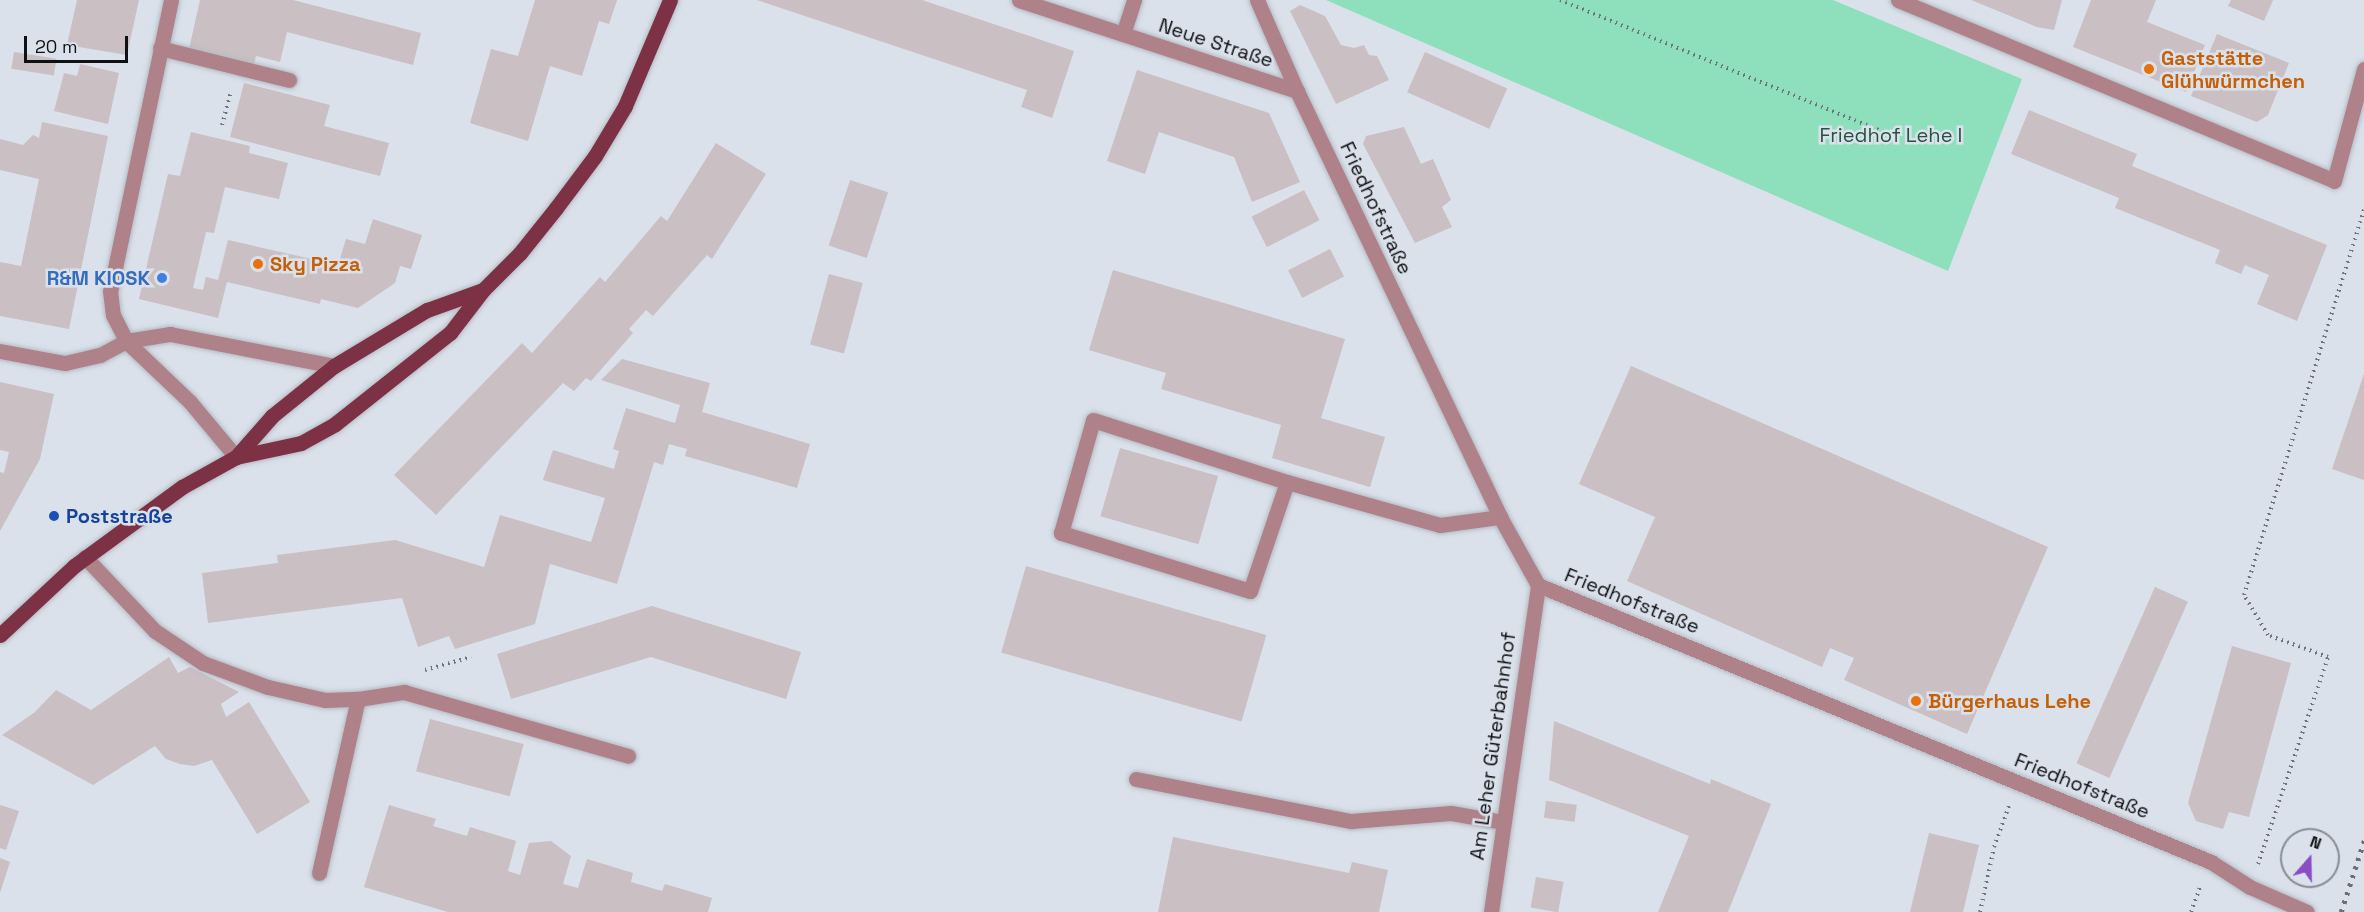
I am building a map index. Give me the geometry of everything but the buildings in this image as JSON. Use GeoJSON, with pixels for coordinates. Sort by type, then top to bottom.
{"type":"FeatureCollection","features":[{"type":"Feature","properties":{"kind":"main road"},"geometry":{"type":"LineString","coordinates":[[0,635],[22,612],[85,557],[182,487],[236,457],[301,443],[335,424],[450,333],[483,290],[520,253],[595,156],[625,106],[670,0]]}},
{"type":"Feature","properties":{"kind":"main road"},"geometry":{"type":"LineString","coordinates":[[236,457],[272,416],[334,366],[427,310],[483,290]]}},
{"type":"Feature","properties":{"kind":"street"},"geometry":{"type":"LineString","coordinates":[[171,0],[111,291],[113,315],[126,341],[190,402],[236,457]]}},
{"type":"Feature","properties":{"kind":"street","name":"Neue Straße"},"geometry":{"type":"LineString","coordinates":[[1018,0],[1297,92]]}},
{"type":"Feature","properties":{"kind":"street"},"geometry":{"type":"LineString","coordinates":[[1123,34],[1134,0]]}},
{"type":"Feature","properties":{"kind":"street","name":"Friedhofstraße"},"geometry":{"type":"LineString","coordinates":[[1257,0],[1297,92],[1500,518],[1538,585],[2211,862],[2250,887],[2307,912]]}},
{"type":"Feature","properties":{"kind":"street"},"geometry":{"type":"LineString","coordinates":[[1898,0],[2334,181],[2364,69]]}},
{"type":"Feature","properties":{"kind":"street"},"geometry":{"type":"LineString","coordinates":[[160,48],[289,80]]}},
{"type":"Feature","properties":{"kind":"street"},"geometry":{"type":"LineString","coordinates":[[0,351],[65,363],[100,355],[126,341],[170,334],[334,366]]}},
{"type":"Feature","properties":{"kind":"street"},"geometry":{"type":"LineString","coordinates":[[1287,482],[1250,591],[1061,534],[1094,420],[1287,482],[1440,525],[1500,518]]}},
{"type":"Feature","properties":{"kind":"street"},"geometry":{"type":"LineString","coordinates":[[85,557],[155,632],[203,663],[268,687],[325,700],[358,699],[404,692],[628,756]]}},
{"type":"Feature","properties":{"kind":"street","name":"Am Leher Güterbahnhof"},"geometry":{"type":"LineString","coordinates":[[1491,912],[1538,585]]}},
{"type":"Feature","properties":{"kind":"street"},"geometry":{"type":"LineString","coordinates":[[320,873],[358,699]]}},
{"type":"Feature","properties":{"kind":"street"},"geometry":{"type":"LineString","coordinates":[[1137,779],[1352,821],[1451,813],[1503,822]]}},
{"type":"Feature","properties":{"kind":"path"},"geometry":{"type":"LineString","coordinates":[[1560,0],[1891,135]]}},
{"type":"Feature","properties":{"kind":"path"},"geometry":{"type":"LineString","coordinates":[[222,125],[238,67]]}},
{"type":"Feature","properties":{"kind":"path"},"geometry":{"type":"LineString","coordinates":[[2250,887],[2328,657],[2268,635],[2244,595],[2364,208]]}},
{"type":"Feature","properties":{"kind":"path"},"geometry":{"type":"LineString","coordinates":[[404,692],[421,671],[471,657]]}},
{"type":"Feature","properties":{"kind":"path"},"geometry":{"type":"LineString","coordinates":[[1980,912],[1994,847],[2017,782]]}},
{"type":"Feature","properties":{"kind":"path"},"geometry":{"type":"LineString","coordinates":[[2191,912],[2194,903]]}},
{"type":"Feature","properties":{"kind":"green space","name":"Friedhof Lehe I"},"geometry":{"type":"Polygon","coordinates":[[[1326,0],[1833,0],[2022,79],[1948,271],[1326,0]]]}},
{"type":"Feature","properties":{"kind":"railway"},"geometry":{"type":"LineString","coordinates":[[2341,912],[2364,841]]}},
{"type":"Feature","properties":{"kind":"place","name":"Gaststätte Glühwürmchen"},"geometry":{"type":"Point","coordinates":[2149,69]}},
{"type":"Feature","properties":{"kind":"place","name":"Sky Pizza"},"geometry":{"type":"Point","coordinates":[258,264]}},
{"type":"Feature","properties":{"kind":"place","name":"R&M KIOSK"},"geometry":{"type":"Point","coordinates":[162,278]}},
{"type":"Feature","properties":{"kind":"place","name":"Poststraße"},"geometry":{"type":"Point","coordinates":[54,516]}},
{"type":"Feature","properties":{"kind":"place","name":"Bürgerhaus Lehe"},"geometry":{"type":"Point","coordinates":[1916,701]}}]}
